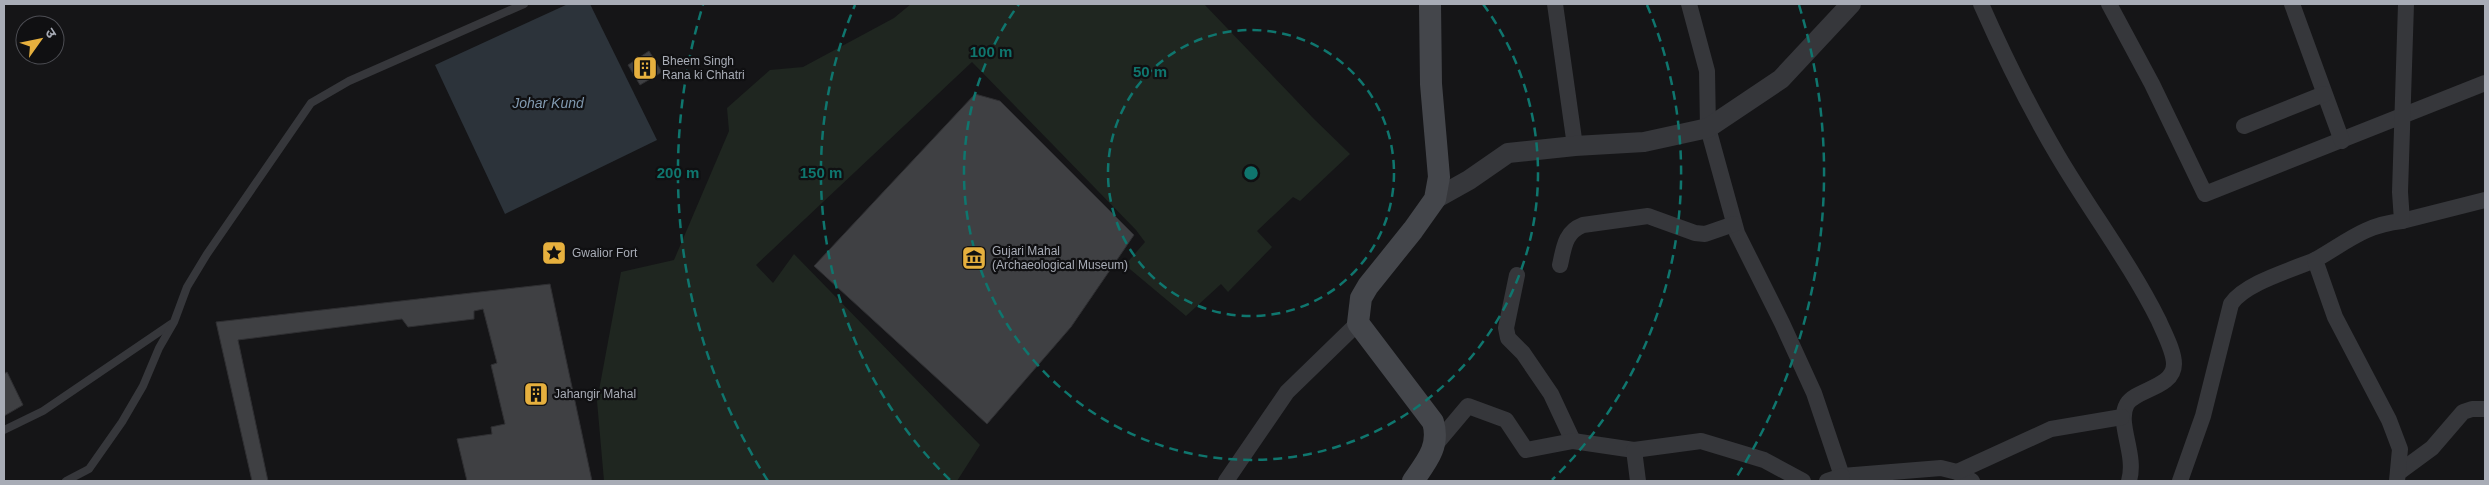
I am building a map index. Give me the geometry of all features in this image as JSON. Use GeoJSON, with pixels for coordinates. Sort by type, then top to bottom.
{"type":"FeatureCollection","features":[{"type":"Feature","properties":{"kind":"main road"},"geometry":{"type":"LineString","coordinates":[[1414,481],[1436,444],[1436,432],[1433,422],[1358,323],[1361,298],[1434,199],[1439,177],[1431,84],[1430,4]]}},
{"type":"Feature","properties":{"kind":"street"},"geometry":{"type":"LineString","coordinates":[[1555,4],[1575,146]]}},
{"type":"Feature","properties":{"kind":"street"},"geometry":{"type":"LineString","coordinates":[[1689,4],[1707,71],[1708,128],[1734,224],[1814,393],[1834,478],[1941,468],[1957,472],[1972,481]]}},
{"type":"Feature","properties":{"kind":"street"},"geometry":{"type":"LineString","coordinates":[[1434,199],[1469,180],[1508,153],[1575,146],[1644,142],[1708,128],[1782,79],[1851,4]]}},
{"type":"Feature","properties":{"kind":"street"},"geometry":{"type":"LineString","coordinates":[[1981,4],[2008,67],[2058,157],[2113,241],[2166,335],[2174,363],[2172,371],[2162,383],[2128,402],[2122,417],[2130,448],[2132,472],[2129,481]]}},
{"type":"Feature","properties":{"kind":"street"},"geometry":{"type":"LineString","coordinates":[[2109,4],[2152,84],[2205,194],[2402,118],[2485,83]]}},
{"type":"Feature","properties":{"kind":"street"},"geometry":{"type":"LineString","coordinates":[[2292,4],[2342,141]]}},
{"type":"Feature","properties":{"kind":"street"},"geometry":{"type":"LineString","coordinates":[[2402,220],[2400,192],[2406,4]]}},
{"type":"Feature","properties":{"kind":"street"},"geometry":{"type":"LineString","coordinates":[[2244,126],[2324,94]]}},
{"type":"Feature","properties":{"kind":"street"},"geometry":{"type":"LineString","coordinates":[[2180,481],[2203,416],[2230,304],[2236,296],[2259,284],[2316,260],[2363,230],[2383,223],[2485,200]]}},
{"type":"Feature","properties":{"kind":"street"},"geometry":{"type":"LineString","coordinates":[[1560,265],[1567,235],[1573,229],[1583,224],[1648,216],[1695,233],[1705,234],[1734,224]]}},
{"type":"Feature","properties":{"kind":"street"},"geometry":{"type":"LineString","coordinates":[[2316,260],[2335,317],[2389,420],[2400,449],[2398,477]]}},
{"type":"Feature","properties":{"kind":"street"},"geometry":{"type":"LineString","coordinates":[[1517,275],[1506,328],[1508,338],[1523,353],[1551,394],[1573,441]]}},
{"type":"Feature","properties":{"kind":"street"},"geometry":{"type":"LineString","coordinates":[[1226,481],[1287,392],[1358,323]]}},
{"type":"Feature","properties":{"kind":"street"},"geometry":{"type":"LineString","coordinates":[[1436,444],[1468,406],[1506,420],[1526,450],[1573,441],[1634,450],[1701,441],[1764,460],[1803,481]]}},
{"type":"Feature","properties":{"kind":"street"},"geometry":{"type":"LineString","coordinates":[[2398,477],[2432,448],[2464,412],[2472,409],[2485,409]]}},
{"type":"Feature","properties":{"kind":"street"},"geometry":{"type":"LineString","coordinates":[[1957,472],[2051,429],[2122,417]]}},
{"type":"Feature","properties":{"kind":"street"},"geometry":{"type":"LineString","coordinates":[[1634,450],[1638,481]]}},
{"type":"Feature","properties":{"kind":"lane"},"geometry":{"type":"LineString","coordinates":[[66,481],[89,469],[122,422],[143,386],[159,348],[174,322],[187,288],[207,254],[311,103],[349,81],[524,4]]}},
{"type":"Feature","properties":{"kind":"lane"},"geometry":{"type":"LineString","coordinates":[[4,430],[43,411],[174,322]]}},
{"type":"Feature","properties":{"kind":"shaded area"},"geometry":{"type":"Polygon","coordinates":[[[911,4],[1204,4],[1350,154],[1300,201],[1293,197],[1257,231],[1272,247],[1228,292],[1221,284],[1186,316],[1125,265],[1145,242],[1136,230],[972,62],[756,265],[773,283],[794,254],[980,445],[957,481],[604,481],[597,401],[621,272],[674,260],[729,131],[727,108],[770,70],[803,67],[894,18],[911,4]]]}},
{"type":"Feature","properties":{"kind":"water","name":"Johar Kund"},"geometry":{"type":"Polygon","coordinates":[[[568,4],[590,4],[657,140],[505,214],[435,65],[568,4]]]}},
{"type":"Feature","properties":{"kind":"building","name":"Bheem Singh Rana ki Chhatri"},"geometry":{"type":"Polygon","coordinates":[[[649,51],[662,72],[640,85],[628,65],[649,51]]]}},
{"type":"Feature","properties":{"kind":"building"},"geometry":{"type":"Polygon","coordinates":[[[975,94],[1000,101],[1134,235],[1071,327],[987,424],[814,266],[975,94]]]}},
{"type":"Feature","properties":{"kind":"building","name":"Jahangir Mahal"},"geometry":{"type":"Polygon","coordinates":[[[550,284],[592,481],[467,481],[457,439],[492,434],[491,427],[505,424],[491,365],[497,363],[483,309],[474,311],[474,319],[408,327],[402,319],[238,340],[268,481],[252,481],[216,322],[550,284]]]}},
{"type":"Feature","properties":{"kind":"building"},"geometry":{"type":"Polygon","coordinates":[[[7,372],[23,405],[4,416],[4,374],[7,372]]]}},
{"type":"Feature","properties":{"kind":"place","name":"Bheem Singh Rana ki Chhatri"},"geometry":{"type":"Point","coordinates":[645,68]}},
{"type":"Feature","properties":{"kind":"place","name":"Gwalior Fort"},"geometry":{"type":"Point","coordinates":[554,253]}},
{"type":"Feature","properties":{"kind":"place","name":"Gujari Mahal (Archaeological Museum)"},"geometry":{"type":"Point","coordinates":[974,258]}},
{"type":"Feature","properties":{"kind":"place","name":"Jahangir Mahal"},"geometry":{"type":"Point","coordinates":[536,394]}}]}
